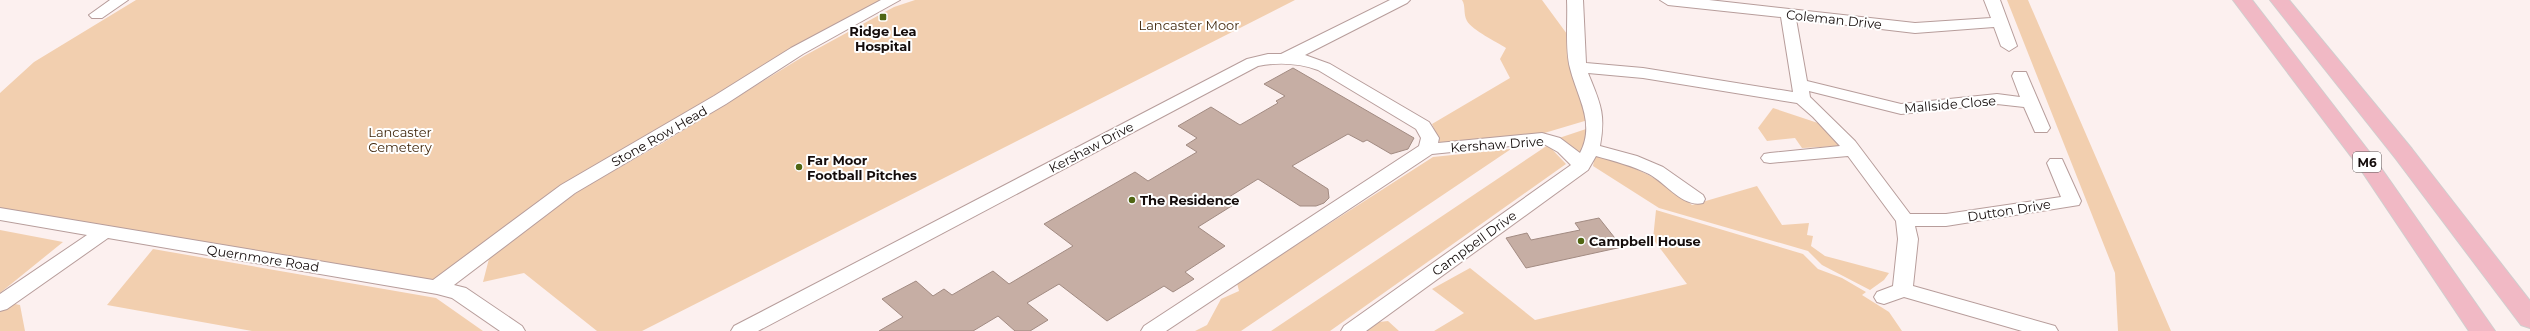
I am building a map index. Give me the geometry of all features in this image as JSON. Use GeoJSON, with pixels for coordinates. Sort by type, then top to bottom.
{"type":"FeatureCollection","features":[{"type":"Feature","properties":{"kind":"highway","name":"M6"},"geometry":{"type":"LineString","coordinates":[[2242,0],[2332,113],[2422,238],[2482,331]]}},
{"type":"Feature","properties":{"kind":"highway","name":"M6"},"geometry":{"type":"LineString","coordinates":[[2279,0],[2404,154],[2530,318]]}},
{"type":"Feature","properties":{"kind":"street"},"geometry":{"type":"LineString","coordinates":[[97,15],[120,0]]}},
{"type":"Feature","properties":{"kind":"street","name":"Stone Row Head"},"geometry":{"type":"LineString","coordinates":[[437,287],[568,189],[720,100],[797,52],[892,0]]}},
{"type":"Feature","properties":{"kind":"street"},"geometry":{"type":"LineString","coordinates":[[1285,59],[1402,0]]}},
{"type":"Feature","properties":{"kind":"street","name":"Campbell Drive"},"geometry":{"type":"LineString","coordinates":[[1351,331],[1582,166],[1591,149],[1596,123],[1591,101],[1578,67],[1575,0]]}},
{"type":"Feature","properties":{"kind":"street","name":"Coleman Drive"},"geometry":{"type":"LineString","coordinates":[[1668,0],[1761,6],[1788,15],[1914,28],[2000,22]]}},
{"type":"Feature","properties":{"kind":"street"},"geometry":{"type":"LineString","coordinates":[[1992,0],[2009,46]]}},
{"type":"Feature","properties":{"kind":"street"},"geometry":{"type":"LineString","coordinates":[[1788,15],[1801,92],[1853,150],[1905,220],[1908,238],[1903,290]]}},
{"type":"Feature","properties":{"kind":"street","name":"Kershaw Drive"},"geometry":{"type":"LineString","coordinates":[[740,331],[1253,62],[1285,59],[1306,60],[1324,67],[1423,126],[1430,138],[1427,150]]}},
{"type":"Feature","properties":{"kind":"street"},"geometry":{"type":"LineString","coordinates":[[1578,67],[1643,73],[1745,89],[1801,92]]}},
{"type":"Feature","properties":{"kind":"street"},"geometry":{"type":"LineString","coordinates":[[2020,76],[2041,128]]}},
{"type":"Feature","properties":{"kind":"street"},"geometry":{"type":"LineString","coordinates":[[1745,89],[1819,113]]}},
{"type":"Feature","properties":{"kind":"street","name":"Mallside Close"},"geometry":{"type":"LineString","coordinates":[[1801,92],[1900,110],[1997,99],[2031,103]]}},
{"type":"Feature","properties":{"kind":"street","name":"Kershaw Drive"},"geometry":{"type":"LineString","coordinates":[[1151,331],[1427,150],[1542,138],[1553,140],[1561,145],[1582,166]]}},
{"type":"Feature","properties":{"kind":"street"},"geometry":{"type":"LineString","coordinates":[[1591,149],[1631,160],[1657,171],[1696,199]]}},
{"type":"Feature","properties":{"kind":"street"},"geometry":{"type":"LineString","coordinates":[[1770,158],[1853,150]]}},
{"type":"Feature","properties":{"kind":"street","name":"Dutton Drive"},"geometry":{"type":"LineString","coordinates":[[1905,220],[1946,220],[2072,201],[2056,163]]}},
{"type":"Feature","properties":{"kind":"street","name":"Quernmore Road"},"geometry":{"type":"LineString","coordinates":[[0,214],[437,287],[459,293],[515,331]]}},
{"type":"Feature","properties":{"kind":"street"},"geometry":{"type":"LineString","coordinates":[[0,304],[105,231]]}},
{"type":"Feature","properties":{"kind":"street"},"geometry":{"type":"LineString","coordinates":[[1884,297],[1903,290],[2048,331]]}},
{"type":"Feature","properties":{"kind":"green space","name":"Lancaster Cemetery"},"geometry":{"type":"Polygon","coordinates":[[[136,0],[892,0],[568,189],[437,287],[0,214],[0,93],[34,62],[136,0]]]}},
{"type":"Feature","properties":{"kind":"green space","name":"Far Moor Football Pitches"},"geometry":{"type":"Polygon","coordinates":[[[915,0],[1295,0],[642,331],[597,331],[524,273],[483,282],[491,251],[585,187],[661,144],[804,56],[894,7],[915,0]]]}},
{"type":"Feature","properties":{"kind":"green space"},"geometry":{"type":"Polygon","coordinates":[[[1462,0],[1542,0],[1567,34],[1588,120],[1541,134],[1440,143],[1432,124],[1510,78],[1500,59],[1506,48],[1479,32],[1467,21],[1462,0]]]}},
{"type":"Feature","properties":{"kind":"green space"},"geometry":{"type":"Polygon","coordinates":[[[2007,0],[2028,0],[2171,331],[2118,331],[2115,273],[2007,0]]]}},
{"type":"Feature","properties":{"kind":"green space"},"geometry":{"type":"Polygon","coordinates":[[[1773,108],[1824,125],[1840,146],[1802,148],[1795,138],[1767,141],[1758,128],[1773,108]]]}},
{"type":"Feature","properties":{"kind":"green space"},"geometry":{"type":"Polygon","coordinates":[[[1589,128],[1581,159],[1556,139],[1589,128]]]}},
{"type":"Feature","properties":{"kind":"green space"},"geometry":{"type":"Polygon","coordinates":[[[1548,145],[1566,164],[1330,331],[1271,331],[1548,145]]]}},
{"type":"Feature","properties":{"kind":"green space"},"geometry":{"type":"Polygon","coordinates":[[[1511,149],[1241,331],[1195,331],[1207,325],[1221,299],[1239,291],[1237,283],[1433,157],[1511,149]]]}},
{"type":"Feature","properties":{"kind":"green space"},"geometry":{"type":"Polygon","coordinates":[[[1595,155],[1622,163],[1646,174],[1670,188],[1692,205],[1757,186],[1782,225],[1809,223],[1807,235],[1813,236],[1811,246],[1825,256],[1889,273],[1884,280],[1870,290],[1822,265],[1808,251],[1659,208],[1593,166],[1595,155]]]}},
{"type":"Feature","properties":{"kind":"green space"},"geometry":{"type":"Polygon","coordinates":[[[1656,210],[1803,254],[1818,269],[1842,278],[1866,292],[1862,295],[1889,312],[1902,331],[1434,331],[1464,313],[1432,289],[1470,268],[1535,320],[1687,284],[1653,239],[1656,210]]]}},
{"type":"Feature","properties":{"kind":"green space"},"geometry":{"type":"Polygon","coordinates":[[[0,230],[63,242],[0,293],[0,230]]]}},
{"type":"Feature","properties":{"kind":"green space"},"geometry":{"type":"Polygon","coordinates":[[[153,249],[436,298],[483,331],[252,331],[107,305],[153,249]]]}},
{"type":"Feature","properties":{"kind":"green space"},"geometry":{"type":"Polygon","coordinates":[[[10,303],[20,305],[25,331],[0,331],[0,311],[10,303]]]}},
{"type":"Feature","properties":{"kind":"green space"},"geometry":{"type":"Polygon","coordinates":[[[1388,321],[1399,331],[1367,331],[1379,322],[1388,321]]]}},
{"type":"Feature","properties":{"kind":"building","name":"The Residence"},"geometry":{"type":"Polygon","coordinates":[[[1293,68],[1414,138],[1408,149],[1391,154],[1367,140],[1363,142],[1348,134],[1292,166],[1328,189],[1329,198],[1324,203],[1316,206],[1300,206],[1258,179],[1229,197],[1238,202],[1198,227],[1225,246],[1185,272],[1194,279],[1173,292],[1164,286],[1107,321],[1059,284],[1027,303],[1048,320],[1030,331],[1015,331],[998,316],[973,331],[879,331],[903,317],[882,299],[916,281],[933,296],[944,289],[952,295],[993,271],[1009,284],[1073,246],[1044,224],[1135,172],[1148,181],[1197,152],[1186,145],[1197,138],[1178,126],[1211,107],[1240,125],[1278,103],[1276,101],[1285,96],[1264,84],[1293,68]]]}},
{"type":"Feature","properties":{"kind":"building","name":"Campbell House"},"geometry":{"type":"Polygon","coordinates":[[[1599,218],[1622,247],[1526,268],[1506,238],[1527,233],[1531,240],[1580,230],[1575,223],[1599,218]]]}},
{"type":"Feature","properties":{"kind":"place","name":"Ridge Lea Hospital"},"geometry":{"type":"Point","coordinates":[883,17]}},
{"type":"Feature","properties":{"kind":"place","name":"Far Moor Football Pitches"},"geometry":{"type":"Point","coordinates":[799,167]}},
{"type":"Feature","properties":{"kind":"place","name":"The Residence"},"geometry":{"type":"Point","coordinates":[1132,200]}},
{"type":"Feature","properties":{"kind":"place","name":"Campbell House"},"geometry":{"type":"Point","coordinates":[1581,241]}},
{"type":"Feature","properties":{"kind":"park label","name":"Lancaster Moor"},"geometry":{"type":"Point","coordinates":[1189,25]}}]}
